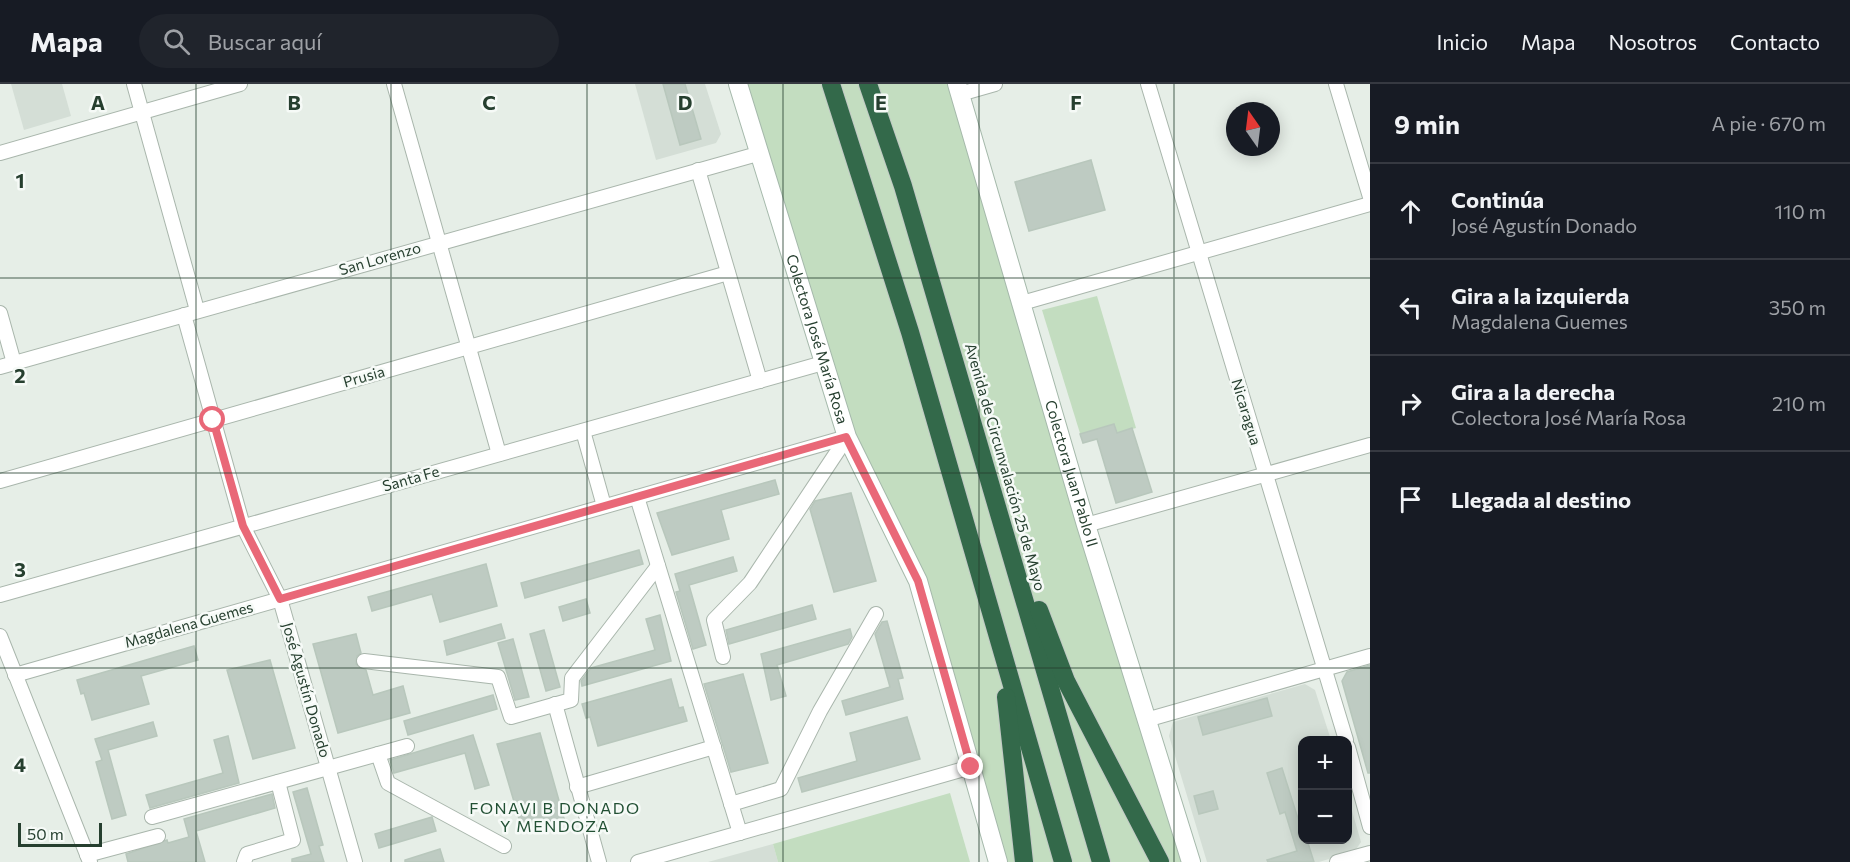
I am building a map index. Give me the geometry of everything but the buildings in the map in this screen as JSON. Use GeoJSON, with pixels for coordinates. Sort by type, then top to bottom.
{"type":"FeatureCollection","features":[{"type":"Feature","properties":{"kind":"highway"},"geometry":{"type":"LineString","coordinates":[[831,84],[910,332],[1063,862]]}},
{"type":"Feature","properties":{"kind":"highway","name":"Avenida de Circunvalación 25 de Mayo"},"geometry":{"type":"LineString","coordinates":[[868,84],[903,186],[1101,862]]}},
{"type":"Feature","properties":{"kind":"highway"},"geometry":{"type":"LineString","coordinates":[[992,484],[1066,681],[1160,862]]}},
{"type":"Feature","properties":{"kind":"highway"},"geometry":{"type":"LineString","coordinates":[[994,621],[1007,701],[1024,862]]}},
{"type":"Feature","properties":{"kind":"main road","name":"Colectora José María Rosa"},"geometry":{"type":"LineString","coordinates":[[738,84],[761,153],[846,437],[918,581],[998,862]]}},
{"type":"Feature","properties":{"kind":"main road","name":"Colectora Juan Pablo II"},"geometry":{"type":"LineString","coordinates":[[959,89],[1086,525],[1191,862]]}},
{"type":"Feature","properties":{"kind":"street","name":"José Agustín Donado"},"geometry":{"type":"LineString","coordinates":[[134,84],[190,312],[213,420],[243,526],[280,599],[355,862]]}},
{"type":"Feature","properties":{"kind":"street"},"geometry":{"type":"LineString","coordinates":[[0,153],[240,84]]}},
{"type":"Feature","properties":{"kind":"street"},"geometry":{"type":"LineString","coordinates":[[394,84],[499,454]]}},
{"type":"Feature","properties":{"kind":"street"},"geometry":{"type":"LineString","coordinates":[[959,89],[995,84]]}},
{"type":"Feature","properties":{"kind":"street","name":"Nicaragua"},"geometry":{"type":"LineString","coordinates":[[1148,84],[1345,736]]}},
{"type":"Feature","properties":{"kind":"street"},"geometry":{"type":"LineString","coordinates":[[1336,84],[1370,197]]}},
{"type":"Feature","properties":{"kind":"street","name":"San Lorenzo"},"geometry":{"type":"LineString","coordinates":[[0,367],[761,153]]}},
{"type":"Feature","properties":{"kind":"street"},"geometry":{"type":"LineString","coordinates":[[698,170],[760,381]]}},
{"type":"Feature","properties":{"kind":"street"},"geometry":{"type":"LineString","coordinates":[[1022,303],[1370,204]]}},
{"type":"Feature","properties":{"kind":"street","name":"Prusia"},"geometry":{"type":"LineString","coordinates":[[0,481],[728,273]]}},
{"type":"Feature","properties":{"kind":"street"},"geometry":{"type":"LineString","coordinates":[[0,313],[14,363]]}},
{"type":"Feature","properties":{"kind":"street","name":"Santa Fe"},"geometry":{"type":"LineString","coordinates":[[0,595],[823,363]]}},
{"type":"Feature","properties":{"kind":"street"},"geometry":{"type":"LineString","coordinates":[[583,431],[604,506]]}},
{"type":"Feature","properties":{"kind":"street"},"geometry":{"type":"LineString","coordinates":[[723,657],[714,620],[750,583],[846,437]]}},
{"type":"Feature","properties":{"kind":"street","name":"Magdalena Guemes"},"geometry":{"type":"LineString","coordinates":[[15,675],[846,437]]}},
{"type":"Feature","properties":{"kind":"street"},"geometry":{"type":"LineString","coordinates":[[1086,525],[1370,445]]}},
{"type":"Feature","properties":{"kind":"street"},"geometry":{"type":"LineString","coordinates":[[637,497],[740,833]]}},
{"type":"Feature","properties":{"kind":"street"},"geometry":{"type":"LineString","coordinates":[[364,661],[498,676],[511,717],[571,700],[572,678],[658,566]]}},
{"type":"Feature","properties":{"kind":"street"},"geometry":{"type":"LineString","coordinates":[[731,804],[781,789],[820,711],[876,614]]}},
{"type":"Feature","properties":{"kind":"street"},"geometry":{"type":"LineString","coordinates":[[0,636],[88,859],[158,836]]}},
{"type":"Feature","properties":{"kind":"street"},"geometry":{"type":"LineString","coordinates":[[1146,720],[1370,656]]}},
{"type":"Feature","properties":{"kind":"street"},"geometry":{"type":"LineString","coordinates":[[555,704],[599,862]]}},
{"type":"Feature","properties":{"kind":"street"},"geometry":{"type":"LineString","coordinates":[[152,817],[407,746]]}},
{"type":"Feature","properties":{"kind":"street"},"geometry":{"type":"LineString","coordinates":[[577,787],[714,747]]}},
{"type":"Feature","properties":{"kind":"street"},"geometry":{"type":"LineString","coordinates":[[378,754],[388,783],[504,846]]}},
{"type":"Feature","properties":{"kind":"street"},"geometry":{"type":"LineString","coordinates":[[1352,764],[1370,827]]}},
{"type":"Feature","properties":{"kind":"street"},"geometry":{"type":"LineString","coordinates":[[638,862],[971,767]]}},
{"type":"Feature","properties":{"kind":"street"},"geometry":{"type":"LineString","coordinates":[[244,862],[247,854],[293,840],[278,782]]}},
{"type":"Feature","properties":{"kind":"street"},"geometry":{"type":"LineString","coordinates":[[1337,862],[1370,853]]}},
{"type":"Feature","properties":{"kind":"shaded area"},"geometry":{"type":"Polygon","coordinates":[[[11,84],[62,84],[71,116],[24,130],[11,84]]]}},
{"type":"Feature","properties":{"kind":"shaded area"},"geometry":{"type":"Polygon","coordinates":[[[635,84],[705,84],[721,134],[716,143],[656,160],[635,84]]]}},
{"type":"Feature","properties":{"kind":"shaded area"},"geometry":{"type":"Polygon","coordinates":[[[1305,684],[1315,690],[1330,736],[1298,736],[1298,844],[1352,844],[1352,811],[1361,842],[1355,851],[1319,862],[1207,862],[1169,736],[1173,722],[1305,684]]]}},
{"type":"Feature","properties":{"kind":"shaded area"},"geometry":{"type":"Polygon","coordinates":[[[773,844],[778,862],[708,862],[773,844]]]}},
{"type":"Feature","properties":{"kind":"green space"},"geometry":{"type":"Polygon","coordinates":[[[738,84],[957,84],[1191,862],[998,862],[918,581],[846,437],[738,84]]]}},
{"type":"Feature","properties":{"kind":"green space"},"geometry":{"type":"Polygon","coordinates":[[[1097,296],[1136,428],[1083,443],[1042,310],[1097,296]]]}},
{"type":"Feature","properties":{"kind":"green space"},"geometry":{"type":"Polygon","coordinates":[[[950,793],[970,862],[778,862],[773,844],[950,793]]]}},
{"type":"Feature","properties":{"kind":"district","name":"FONAVI B DONADO Y MENDOZA"},"geometry":{"type":"Point","coordinates":[555,817]}},
{"type":"Feature","properties":{"kind":"route"},"geometry":{"type":"LineString","coordinates":[[213,420],[243,526],[280,599],[846,437],[918,581],[971,767]]}}]}
